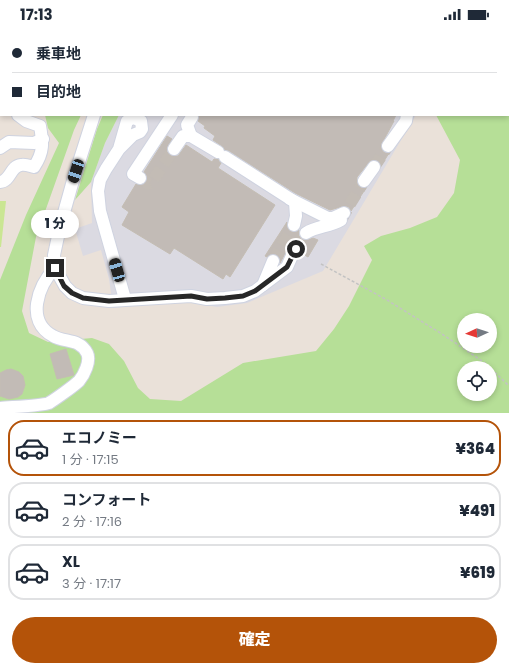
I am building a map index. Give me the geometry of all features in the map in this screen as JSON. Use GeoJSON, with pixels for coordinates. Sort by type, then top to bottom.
{"type":"FeatureCollection","features":[{"type":"Feature","properties":{"kind":"lane"},"geometry":{"type":"LineString","coordinates":[[0,182],[3,182],[8,177],[14,168],[21,164],[34,167],[40,159],[43,144],[40,126],[26,121],[19,116]]}},
{"type":"Feature","properties":{"kind":"lane"},"geometry":{"type":"LineString","coordinates":[[94,116],[60,227],[54,255],[55,268],[64,286],[72,293],[83,298],[103,301],[191,296],[207,299],[243,296],[255,291],[287,267],[296,249]]}},
{"type":"Feature","properties":{"kind":"lane"},"geometry":{"type":"LineString","coordinates":[[140,178],[133,174],[171,116]]}},
{"type":"Feature","properties":{"kind":"lane"},"geometry":{"type":"LineString","coordinates":[[388,146],[406,121],[407,116]]}},
{"type":"Feature","properties":{"kind":"lane"},"geometry":{"type":"LineString","coordinates":[[191,136],[187,125],[192,117]]}},
{"type":"Feature","properties":{"kind":"lane"},"geometry":{"type":"LineString","coordinates":[[174,149],[183,136],[191,136],[222,154],[295,202],[296,216],[294,225]]}},
{"type":"Feature","properties":{"kind":"lane"},"geometry":{"type":"LineString","coordinates":[[0,148],[9,142],[34,143],[42,139]]}},
{"type":"Feature","properties":{"kind":"lane"},"geometry":{"type":"LineString","coordinates":[[119,149],[100,180],[98,191],[100,211],[125,299]]}},
{"type":"Feature","properties":{"kind":"lane"},"geometry":{"type":"LineString","coordinates":[[364,181],[374,167]]}},
{"type":"Feature","properties":{"kind":"lane"},"geometry":{"type":"LineString","coordinates":[[289,199],[328,218],[343,217],[328,226],[314,228],[306,233]]}},
{"type":"Feature","properties":{"kind":"lane"},"geometry":{"type":"LineString","coordinates":[[263,284],[273,261]]}},
{"type":"Feature","properties":{"kind":"lane"},"geometry":{"type":"LineString","coordinates":[[0,408],[48,404],[79,381],[86,369],[89,361],[87,354],[81,346],[73,341],[53,337],[41,326],[36,313],[37,301],[43,284],[55,268]]}},
{"type":"Feature","properties":{"kind":"path"},"geometry":{"type":"LineString","coordinates":[[321,264],[387,300],[454,342],[485,363],[509,386]]}},
{"type":"Feature","properties":{"kind":"shaded area"},"geometry":{"type":"Polygon","coordinates":[[[118,116],[415,116],[323,271],[247,303],[217,307],[184,301],[113,308],[109,279],[101,250],[83,256],[75,229],[92,223],[91,182],[105,143],[118,116]]]}},
{"type":"Feature","properties":{"kind":"green space"},"geometry":{"type":"Polygon","coordinates":[[[45,116],[81,116],[74,130],[36,237],[22,311],[29,333],[48,342],[92,338],[109,344],[124,361],[138,388],[150,399],[181,401],[243,363],[316,351],[334,329],[349,306],[372,260],[364,246],[381,236],[410,228],[437,217],[454,193],[460,160],[437,116],[509,116],[509,413],[0,413],[0,280],[26,215],[59,143],[48,128],[45,116]]]}},
{"type":"Feature","properties":{"kind":"green space"},"geometry":{"type":"Polygon","coordinates":[[[103,116],[118,116],[105,143],[91,182],[75,200],[97,129],[103,116]]]}},
{"type":"Feature","properties":{"kind":"green space"},"geometry":{"type":"Polygon","coordinates":[[[0,201],[6,201],[1,247],[0,247],[0,201]]]}},
{"type":"Feature","properties":{"kind":"building"},"geometry":{"type":"Polygon","coordinates":[[[199,116],[396,116],[381,145],[383,152],[389,153],[381,166],[378,161],[371,160],[357,177],[357,184],[360,187],[366,188],[351,211],[349,207],[344,206],[330,210],[295,193],[229,151],[225,150],[213,140],[215,136],[204,128],[205,126],[198,121],[199,116]]]}},
{"type":"Feature","properties":{"kind":"building"},"geometry":{"type":"Polygon","coordinates":[[[167,136],[172,139],[167,148],[167,153],[170,155],[178,156],[186,145],[212,162],[214,159],[218,159],[221,163],[218,168],[275,205],[230,277],[226,274],[223,279],[174,248],[170,254],[122,225],[129,212],[122,207],[136,184],[140,185],[146,182],[147,178],[144,172],[167,136]]]}},
{"type":"Feature","properties":{"kind":"building"},"geometry":{"type":"Polygon","coordinates":[[[287,222],[287,227],[289,230],[293,232],[299,230],[299,236],[302,240],[313,238],[318,240],[308,257],[301,253],[301,244],[295,242],[291,243],[280,263],[279,257],[276,254],[272,254],[267,257],[265,256],[287,222]]]}},
{"type":"Feature","properties":{"kind":"building"},"geometry":{"type":"Polygon","coordinates":[[[66,349],[74,375],[57,379],[50,354],[66,349]]]}},
{"type":"Feature","properties":{"kind":"building"},"geometry":{"type":"Polygon","coordinates":[[[11,369],[19,372],[23,376],[25,385],[22,394],[18,397],[9,399],[0,396],[0,373],[11,369]]]}},
{"type":"Feature","properties":{"kind":"tunnel"},"geometry":{"type":"LineString","coordinates":[[374,167],[388,146]]}},
{"type":"Feature","properties":{"kind":"tunnel"},"geometry":{"type":"LineString","coordinates":[[140,178],[149,184],[151,183],[174,149]]}},
{"type":"Feature","properties":{"kind":"tunnel"},"geometry":{"type":"LineString","coordinates":[[341,220],[364,181]]}},
{"type":"Feature","properties":{"kind":"tunnel"},"geometry":{"type":"LineString","coordinates":[[273,261],[294,225]]}},
{"type":"Feature","properties":{"kind":"tunnel"},"geometry":{"type":"LineString","coordinates":[[295,249],[306,233]]}},
{"type":"Feature","properties":{"kind":"route"},"geometry":{"type":"LineString","coordinates":[[55,268],[64,286],[72,293],[83,298],[109,301],[191,296],[207,299],[225,298],[243,296],[255,291],[287,267],[296,249]]}}]}
